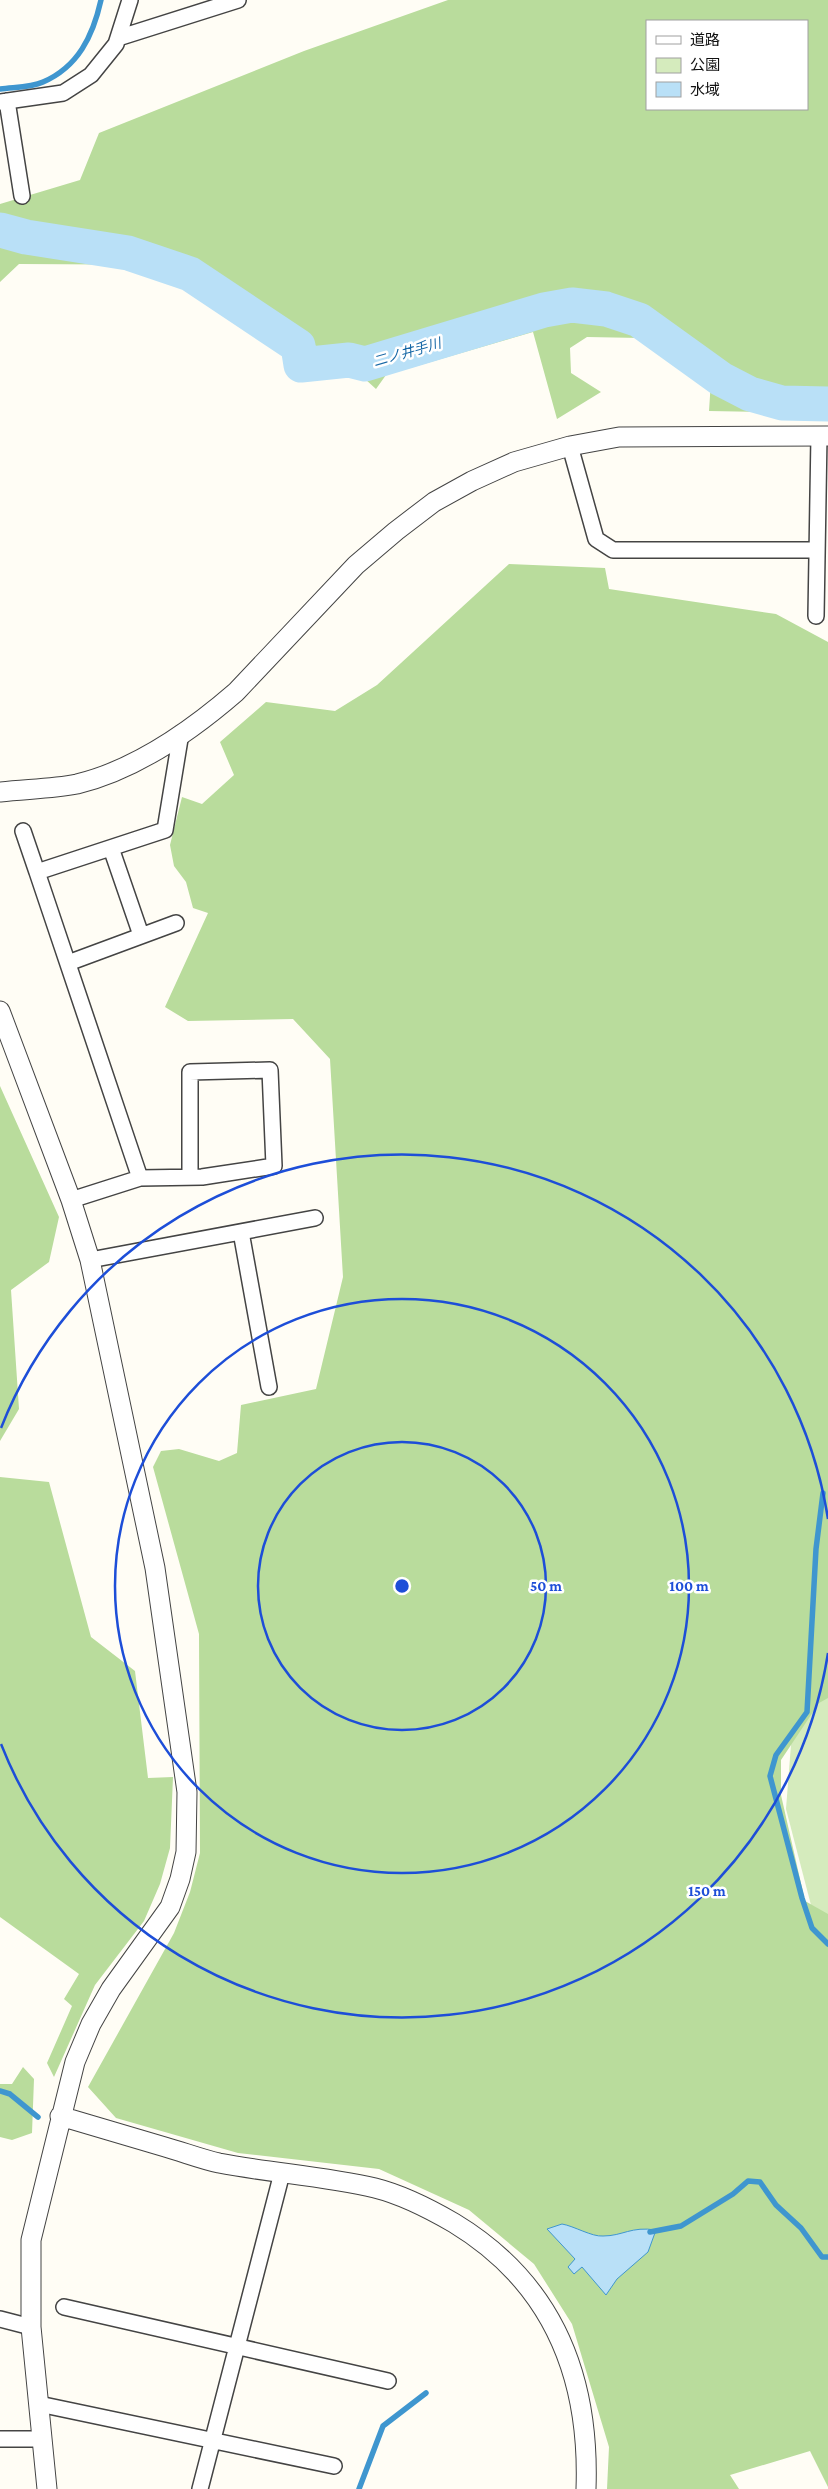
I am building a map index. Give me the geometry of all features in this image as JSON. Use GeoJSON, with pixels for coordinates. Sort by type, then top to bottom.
{"type":"FeatureCollection","features":[{"type":"Feature","properties":{"kind":"street"},"geometry":{"type":"LineString","coordinates":[[22,196],[4,101],[63,93],[91,75],[116,44],[130,0]]}},
{"type":"Feature","properties":{"kind":"street"},"geometry":{"type":"LineString","coordinates":[[118,38],[238,0]]}},
{"type":"Feature","properties":{"kind":"street"},"geometry":{"type":"LineString","coordinates":[[0,792],[76,784],[111,773],[181,733],[215,710],[236,692],[356,565],[434,502],[472,481],[514,462],[570,446],[619,437],[644,436],[824,436],[817,550],[816,616]]}},
{"type":"Feature","properties":{"kind":"street"},"geometry":{"type":"LineString","coordinates":[[570,446],[596,539],[613,550],[817,550]]}},
{"type":"Feature","properties":{"kind":"street"},"geometry":{"type":"LineString","coordinates":[[37,872],[165,830],[181,733]]}},
{"type":"Feature","properties":{"kind":"street"},"geometry":{"type":"LineString","coordinates":[[23,831],[140,1178]]}},
{"type":"Feature","properties":{"kind":"street"},"geometry":{"type":"LineString","coordinates":[[112,848],[141,935]]}},
{"type":"Feature","properties":{"kind":"street"},"geometry":{"type":"LineString","coordinates":[[68,964],[176,923]]}},
{"type":"Feature","properties":{"kind":"street"},"geometry":{"type":"LineString","coordinates":[[0,1011],[71,1200],[90,1260],[156,1568],[187,1792],[186,1852],[180,1879],[170,1907],[111,1989],[91,2024],[75,2062],[60,2116],[31,2240],[32,2327],[47,2489]]}},
{"type":"Feature","properties":{"kind":"street"},"geometry":{"type":"LineString","coordinates":[[71,1200],[140,1178],[190,1177],[274,1166],[270,1070],[190,1072],[190,1177]]}},
{"type":"Feature","properties":{"kind":"street"},"geometry":{"type":"LineString","coordinates":[[90,1260],[315,1218]]}},
{"type":"Feature","properties":{"kind":"street"},"geometry":{"type":"LineString","coordinates":[[241,1232],[269,1387]]}},
{"type":"Feature","properties":{"kind":"street"},"geometry":{"type":"LineString","coordinates":[[60,2116],[217,2162],[377,2188],[433,2211],[492,2250],[520,2276],[538,2298],[576,2381],[584,2419],[588,2455],[586,2489]]}},
{"type":"Feature","properties":{"kind":"street"},"geometry":{"type":"LineString","coordinates":[[200,2489],[211,2440],[282,2173]]}},
{"type":"Feature","properties":{"kind":"street"},"geometry":{"type":"LineString","coordinates":[[64,2307],[236,2348],[388,2381]]}},
{"type":"Feature","properties":{"kind":"street"},"geometry":{"type":"LineString","coordinates":[[0,2319],[32,2327]]}},
{"type":"Feature","properties":{"kind":"street"},"geometry":{"type":"LineString","coordinates":[[39,2404],[334,2466]]}},
{"type":"Feature","properties":{"kind":"street"},"geometry":{"type":"LineString","coordinates":[[0,2439],[42,2439]]}},
{"type":"Feature","properties":{"kind":"green space"},"geometry":{"type":"Polygon","coordinates":[[[448,0],[828,0],[828,413],[709,411],[712,365],[641,338],[587,337],[570,348],[571,373],[601,392],[557,419],[533,332],[386,375],[376,389],[354,369],[314,351],[195,265],[19,264],[0,282],[0,204],[80,180],[99,133],[304,51],[448,0]]]}},
{"type":"Feature","properties":{"kind":"green space"},"geometry":{"type":"Polygon","coordinates":[[[509,564],[605,568],[609,589],[776,614],[828,642],[828,1698],[819,1703],[781,1760],[781,1795],[805,1901],[828,1914],[828,2487],[810,2451],[730,2475],[739,2489],[607,2489],[609,2447],[572,2324],[534,2264],[469,2210],[379,2169],[238,2153],[116,2118],[88,2087],[174,1933],[190,1892],[200,1853],[199,1634],[153,1467],[161,1451],[179,1449],[219,1461],[237,1453],[241,1405],[316,1389],[343,1277],[330,1059],[293,1019],[188,1021],[165,1007],[208,913],[193,908],[186,882],[174,866],[170,845],[182,797],[202,804],[234,775],[220,742],[266,702],[335,711],[377,685],[509,564]]]}},
{"type":"Feature","properties":{"kind":"green space"},"geometry":{"type":"Polygon","coordinates":[[[0,1086],[59,1217],[49,1262],[11,1290],[19,1409],[0,1441],[0,1086]]]}},
{"type":"Feature","properties":{"kind":"green space"},"geometry":{"type":"Polygon","coordinates":[[[828,1352],[828,1937],[812,1909],[786,1809],[828,1352]]]}},
{"type":"Feature","properties":{"kind":"green space"},"geometry":{"type":"Polygon","coordinates":[[[0,1477],[49,1482],[91,1637],[135,1671],[148,1778],[173,1777],[170,1848],[160,1884],[144,1921],[95,1985],[54,2077],[47,2063],[72,2006],[64,1999],[79,1974],[0,1917],[0,1477]]]}},
{"type":"Feature","properties":{"kind":"green space"},"geometry":{"type":"Polygon","coordinates":[[[23,2067],[34,2079],[32,2133],[12,2140],[0,2137],[0,2084],[12,2084],[23,2067]]]}},
{"type":"Feature","properties":{"kind":"water"},"geometry":{"type":"Polygon","coordinates":[[[562,2224],[599,2236],[610,2236],[640,2229],[656,2230],[648,2252],[617,2279],[606,2295],[582,2267],[574,2274],[568,2267],[575,2259],[547,2229],[562,2224]]]}},
{"type":"Feature","properties":{"kind":"waterway"},"geometry":{"type":"LineString","coordinates":[[0,89],[38,84],[66,68],[75,59],[88,38],[101,0]]}},
{"type":"Feature","properties":{"kind":"waterway","name":"二ノ井手川"},"geometry":{"type":"LineString","coordinates":[[0,230],[26,237],[128,253],[190,274],[298,346],[301,365],[349,360],[365,364],[544,310],[572,305],[606,309],[639,320],[721,379],[750,394],[782,403],[828,404]]}},
{"type":"Feature","properties":{"kind":"waterway"},"geometry":{"type":"LineString","coordinates":[[823,1493],[816,1549],[807,1712],[776,1755],[770,1776],[802,1898],[812,1928],[828,1944]]}},
{"type":"Feature","properties":{"kind":"waterway"},"geometry":{"type":"LineString","coordinates":[[0,2091],[10,2094],[38,2117]]}},
{"type":"Feature","properties":{"kind":"waterway"},"geometry":{"type":"LineString","coordinates":[[650,2232],[681,2226],[733,2194],[748,2181],[760,2182],[776,2205],[801,2228],[822,2257],[828,2257]]}},
{"type":"Feature","properties":{"kind":"waterway"},"geometry":{"type":"LineString","coordinates":[[359,2489],[383,2426],[426,2393]]}}]}
